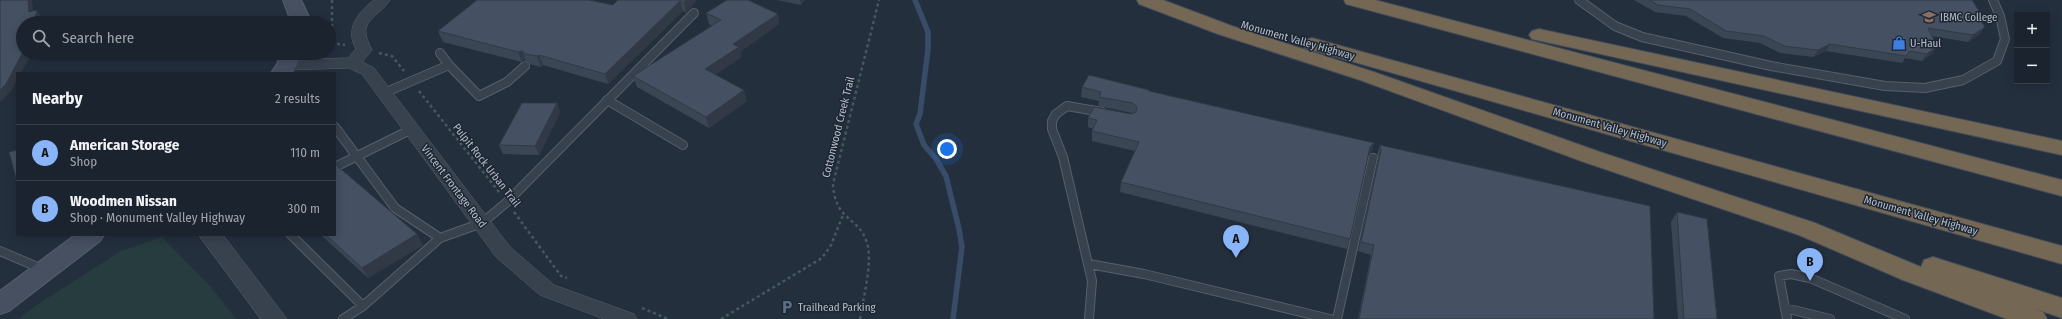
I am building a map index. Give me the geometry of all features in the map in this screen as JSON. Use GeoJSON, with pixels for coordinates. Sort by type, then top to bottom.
{"type":"FeatureCollection","features":[{"type":"Feature","properties":{"kind":"highway"},"geometry":{"type":"LineString","coordinates":[[1146,0],[1225,30],[1367,76],[1592,157],[1807,229],[1912,273],[2034,319]]}},
{"type":"Feature","properties":{"kind":"highway","name":"Monument Valley Highway"},"geometry":{"type":"LineString","coordinates":[[1157,0],[2062,255]]}},
{"type":"Feature","properties":{"kind":"highway"},"geometry":{"type":"LineString","coordinates":[[1353,0],[2062,188]]}},
{"type":"Feature","properties":{"kind":"highway"},"geometry":{"type":"LineString","coordinates":[[1393,0],[1680,66],[2062,148]]}},
{"type":"Feature","properties":{"kind":"highway"},"geometry":{"type":"LineString","coordinates":[[1807,229],[1842,236],[2062,308]]}},
{"type":"Feature","properties":{"kind":"main road"},"geometry":{"type":"LineString","coordinates":[[292,0],[299,16]]}},
{"type":"Feature","properties":{"kind":"main road"},"geometry":{"type":"LineString","coordinates":[[0,304],[91,236]]}},
{"type":"Feature","properties":{"kind":"street"},"geometry":{"type":"LineString","coordinates":[[286,64],[352,63],[364,50],[360,44],[358,32],[360,20],[383,0]]}},
{"type":"Feature","properties":{"kind":"street","name":"Vincent Frontage Road"},"geometry":{"type":"LineString","coordinates":[[352,63],[368,71],[503,252],[547,290],[594,308],[633,313]]}},
{"type":"Feature","properties":{"kind":"street"},"geometry":{"type":"LineString","coordinates":[[216,240],[275,319]]}},
{"type":"Feature","properties":{"kind":"lane"},"geometry":{"type":"LineString","coordinates":[[1579,0],[1615,26],[1642,37],[1771,66],[1885,86],[1925,88],[1963,80],[1997,61],[2005,39],[2000,16],[1993,0]]}},
{"type":"Feature","properties":{"kind":"lane"},"geometry":{"type":"LineString","coordinates":[[343,319],[363,306],[440,238],[482,223],[507,202],[694,13]]}},
{"type":"Feature","properties":{"kind":"lane"},"geometry":{"type":"LineString","coordinates":[[440,53],[449,65],[479,96],[507,82],[525,66]]}},
{"type":"Feature","properties":{"kind":"lane"},"geometry":{"type":"LineString","coordinates":[[384,93],[449,65]]}},
{"type":"Feature","properties":{"kind":"lane"},"geometry":{"type":"LineString","coordinates":[[607,100],[682,145]]}},
{"type":"Feature","properties":{"kind":"lane"},"geometry":{"type":"LineString","coordinates":[[1089,319],[1092,281],[1089,264],[1064,164],[1052,130],[1052,122],[1056,114],[1066,106],[1111,114]]}},
{"type":"Feature","properties":{"kind":"lane"},"geometry":{"type":"LineString","coordinates":[[336,128],[395,208],[440,238]]}},
{"type":"Feature","properties":{"kind":"lane"},"geometry":{"type":"LineString","coordinates":[[336,167],[412,129]]}},
{"type":"Feature","properties":{"kind":"lane"},"geometry":{"type":"LineString","coordinates":[[1337,319],[1373,158]]}},
{"type":"Feature","properties":{"kind":"lane"},"geometry":{"type":"LineString","coordinates":[[292,236],[363,306]]}},
{"type":"Feature","properties":{"kind":"lane"},"geometry":{"type":"LineString","coordinates":[[0,251],[45,270]]}},
{"type":"Feature","properties":{"kind":"lane"},"geometry":{"type":"LineString","coordinates":[[1089,264],[1144,274],[1330,319]]}},
{"type":"Feature","properties":{"kind":"lane"},"geometry":{"type":"LineString","coordinates":[[1787,319],[1779,276],[1791,274],[1810,278],[1905,319]]}},
{"type":"Feature","properties":{"kind":"lane"},"geometry":{"type":"LineString","coordinates":[[1785,308],[1830,319]]}},
{"type":"Feature","properties":{"kind":"path","name":"Pulpit Rock Urban Trail"},"geometry":{"type":"LineString","coordinates":[[332,0],[332,16]]}},
{"type":"Feature","properties":{"kind":"path","name":"Cottonwood Creek Trail"},"geometry":{"type":"LineString","coordinates":[[860,319],[868,258],[867,243],[863,234],[836,207],[833,201],[833,184],[878,0]]}},
{"type":"Feature","properties":{"kind":"path","name":"Pulpit Rock Urban Trail"},"geometry":{"type":"LineString","coordinates":[[336,44],[392,56],[507,202],[561,276],[568,279]]}},
{"type":"Feature","properties":{"kind":"path"},"geometry":{"type":"LineString","coordinates":[[721,319],[822,258],[831,245],[843,215]]}},
{"type":"Feature","properties":{"kind":"path"},"geometry":{"type":"LineString","coordinates":[[633,313],[668,319]]}},
{"type":"Feature","properties":{"kind":"green space"},"geometry":{"type":"Polygon","coordinates":[[[162,237],[211,287],[236,319],[19,319],[35,306],[121,251],[162,237]]]}},
{"type":"Feature","properties":{"kind":"building"},"geometry":{"type":"Polygon","coordinates":[[[0,0],[28,0],[29,12],[37,10],[36,16],[16,16],[16,60],[19,60],[6,84],[0,90],[0,0]]]}},
{"type":"Feature","properties":{"kind":"building"},"geometry":{"type":"Polygon","coordinates":[[[477,0],[589,0],[613,5],[618,0],[686,0],[684,3],[680,1],[605,74],[539,55],[526,54],[522,51],[518,52],[438,31],[477,0]]]}},
{"type":"Feature","properties":{"kind":"building"},"geometry":{"type":"Polygon","coordinates":[[[727,0],[748,0],[778,14],[733,44],[739,47],[705,69],[744,90],[706,117],[633,76],[721,20],[706,13],[727,0]]]}},
{"type":"Feature","properties":{"kind":"building"},"geometry":{"type":"Polygon","coordinates":[[[1649,0],[1972,0],[1979,11],[1975,12],[1985,27],[1973,35],[1928,28],[1937,46],[1927,54],[1910,51],[1906,56],[1830,44],[1818,50],[1784,46],[1764,36],[1726,31],[1690,9],[1658,5],[1649,0]]]}},
{"type":"Feature","properties":{"kind":"building"},"geometry":{"type":"Polygon","coordinates":[[[1089,75],[1149,91],[1374,143],[1370,147],[1350,239],[1121,182],[1139,142],[1092,131],[1097,120],[1088,118],[1094,107],[1131,114],[1136,112],[1137,107],[1133,103],[1099,97],[1101,92],[1082,87],[1089,75]]]}},
{"type":"Feature","properties":{"kind":"building"},"geometry":{"type":"Polygon","coordinates":[[[522,103],[557,103],[535,146],[499,145],[522,103]]]}},
{"type":"Feature","properties":{"kind":"building"},"geometry":{"type":"Polygon","coordinates":[[[1380,145],[1650,206],[1654,319],[1359,319],[1374,245],[1361,242],[1381,150],[1380,145]]]}},
{"type":"Feature","properties":{"kind":"building"},"geometry":{"type":"Polygon","coordinates":[[[16,150],[16,178],[9,152],[16,150]]]}},
{"type":"Feature","properties":{"kind":"building"},"geometry":{"type":"Polygon","coordinates":[[[336,165],[417,234],[362,268],[327,236],[336,236],[336,165]]]}},
{"type":"Feature","properties":{"kind":"building"},"geometry":{"type":"Polygon","coordinates":[[[1677,212],[1707,219],[1717,319],[1684,319],[1677,212]]]}},
{"type":"Feature","properties":{"kind":"waterway"},"geometry":{"type":"LineString","coordinates":[[915,0],[928,32],[928,49],[920,114],[916,124],[924,145],[936,159],[946,176],[962,247],[953,319]]}},
{"type":"Feature","properties":{"kind":"place","name":"IBMC College"},"geometry":{"type":"Point","coordinates":[1929,17]}},
{"type":"Feature","properties":{"kind":"place","name":"U-Haul"},"geometry":{"type":"Point","coordinates":[1899,43]}},
{"type":"Feature","properties":{"kind":"place","name":"American Storage"},"geometry":{"type":"Point","coordinates":[1236,258]}},
{"type":"Feature","properties":{"kind":"place","name":"Woodmen Nissan"},"geometry":{"type":"Point","coordinates":[1810,281]}},
{"type":"Feature","properties":{"kind":"place","name":"Trailhead Parking"},"geometry":{"type":"Point","coordinates":[787,307]}}]}
